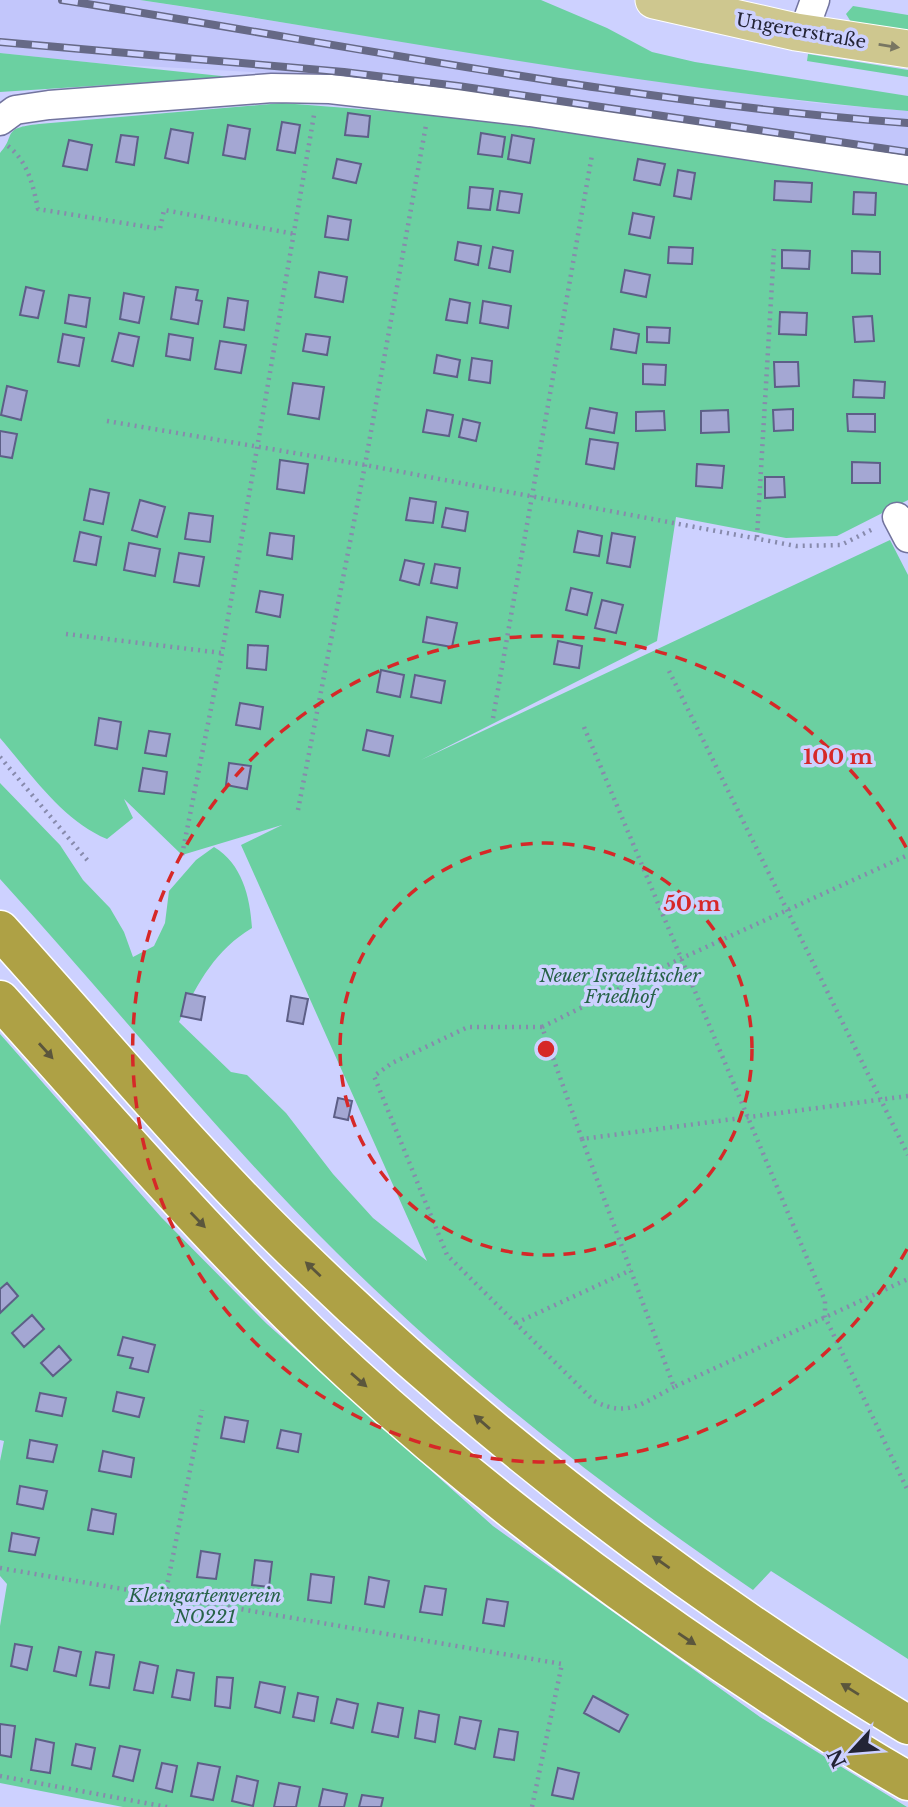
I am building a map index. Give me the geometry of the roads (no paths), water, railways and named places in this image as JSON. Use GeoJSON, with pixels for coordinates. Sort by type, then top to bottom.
{"type":"FeatureCollection","features":[{"type":"Feature","properties":{"kind":"highway"},"geometry":{"type":"LineString","coordinates":[[0,930],[290,1247],[398,1348],[505,1441],[629,1539],[775,1643],[908,1725]]}},
{"type":"Feature","properties":{"kind":"highway"},"geometry":{"type":"LineString","coordinates":[[0,1000],[164,1184],[253,1278],[352,1374],[440,1451],[553,1542],[650,1614],[759,1688],[908,1780]]}},
{"type":"Feature","properties":{"kind":"main road","name":"Ungererstraße"},"geometry":{"type":"LineString","coordinates":[[654,0],[809,17],[908,49]]}},
{"type":"Feature","properties":{"kind":"lane"},"geometry":{"type":"LineString","coordinates":[[0,121],[15,110],[49,106],[272,88],[330,89],[530,112],[908,170]]}},
{"type":"Feature","properties":{"kind":"railway"},"geometry":{"type":"LineString","coordinates":[[62,0],[589,86],[695,101],[908,123]]}},
{"type":"Feature","properties":{"kind":"railway"},"geometry":{"type":"LineString","coordinates":[[0,42],[344,72],[458,86],[908,152]]}},
{"type":"Feature","properties":{"kind":"park label","name":"Neuer Israelitischer Friedhof"},"geometry":{"type":"Point","coordinates":[620,986]}},
{"type":"Feature","properties":{"kind":"park label","name":"Kleingartenverein NO221"},"geometry":{"type":"Point","coordinates":[205,1606]}}]}
